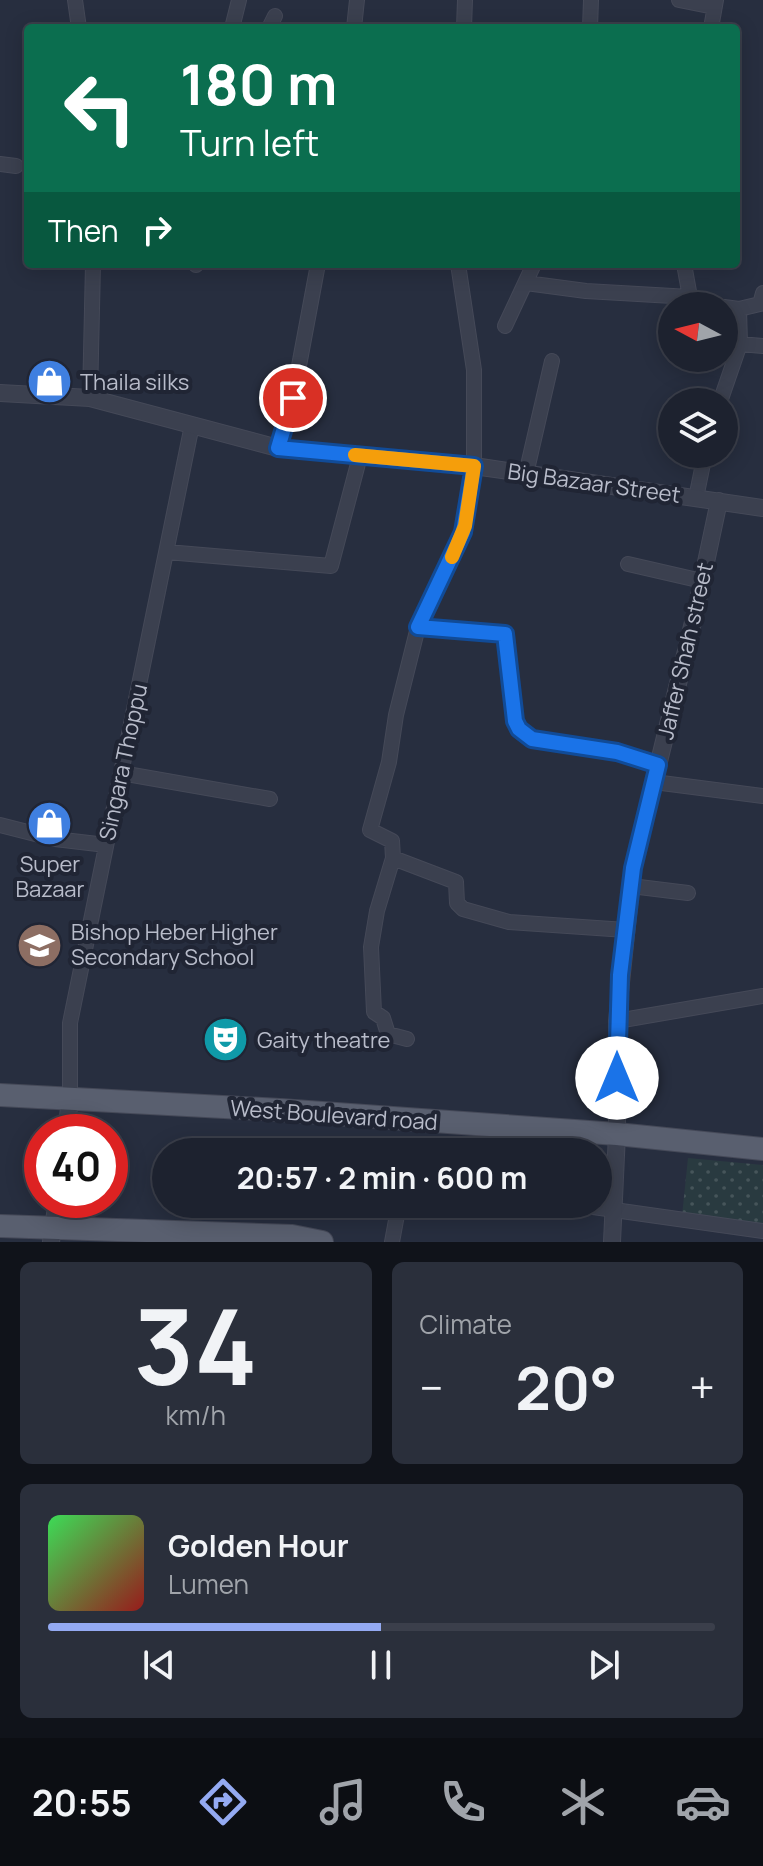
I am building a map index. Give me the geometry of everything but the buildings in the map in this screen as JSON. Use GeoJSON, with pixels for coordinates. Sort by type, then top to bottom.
{"type":"FeatureCollection","features":[{"type":"Feature","properties":{"kind":"main road","name":"West Boulevard road"},"geometry":{"type":"LineString","coordinates":[[0,1095],[280,1110],[617,1134],[763,1149]]}},
{"type":"Feature","properties":{"kind":"main road"},"geometry":{"type":"LineString","coordinates":[[0,1226],[52,1234],[292,1236],[322,1242]]}},
{"type":"Feature","properties":{"kind":"street"},"geometry":{"type":"LineString","coordinates":[[75,0],[78,24]]}},
{"type":"Feature","properties":{"kind":"street"},"geometry":{"type":"LineString","coordinates":[[233,24],[239,0]]}},
{"type":"Feature","properties":{"kind":"street"},"geometry":{"type":"LineString","coordinates":[[354,24],[357,0]]}},
{"type":"Feature","properties":{"kind":"street"},"geometry":{"type":"LineString","coordinates":[[464,24],[465,0]]}},
{"type":"Feature","properties":{"kind":"street"},"geometry":{"type":"LineString","coordinates":[[590,24],[591,0]]}},
{"type":"Feature","properties":{"kind":"street"},"geometry":{"type":"LineString","coordinates":[[679,0],[715,3],[712,24]]}},
{"type":"Feature","properties":{"kind":"street"},"geometry":{"type":"LineString","coordinates":[[0,164],[16,166]]}},
{"type":"Feature","properties":{"kind":"street"},"geometry":{"type":"LineString","coordinates":[[90,398],[93,268]]}},
{"type":"Feature","properties":{"kind":"street"},"geometry":{"type":"LineString","coordinates":[[278,448],[293,398],[317,268]]}},
{"type":"Feature","properties":{"kind":"street"},"geometry":{"type":"LineString","coordinates":[[407,1039],[388,1034],[383,1018],[374,1012],[371,947],[377,911],[393,858],[392,841],[376,834],[370,826],[389,762],[396,715],[418,627],[463,532],[474,466],[474,370],[459,268]]}},
{"type":"Feature","properties":{"kind":"street"},"geometry":{"type":"LineString","coordinates":[[505,326],[532,268]]}},
{"type":"Feature","properties":{"kind":"street"},"geometry":{"type":"LineString","coordinates":[[685,268],[689,292]]}},
{"type":"Feature","properties":{"kind":"street"},"geometry":{"type":"LineString","coordinates":[[526,283],[586,291],[658,295]]}},
{"type":"Feature","properties":{"kind":"street"},"geometry":{"type":"LineString","coordinates":[[738,307],[760,304],[763,293]]}},
{"type":"Feature","properties":{"kind":"street"},"geometry":{"type":"LineString","coordinates":[[725,388],[740,344],[738,336]]}},
{"type":"Feature","properties":{"kind":"street"},"geometry":{"type":"LineString","coordinates":[[740,344],[763,346]]}},
{"type":"Feature","properties":{"kind":"street"},"geometry":{"type":"LineString","coordinates":[[526,474],[552,361]]}},
{"type":"Feature","properties":{"kind":"street"},"geometry":{"type":"LineString","coordinates":[[0,392],[0,399]]}},
{"type":"Feature","properties":{"kind":"street","name":"Big Bazaar Street"},"geometry":{"type":"LineString","coordinates":[[0,392],[90,398],[278,448],[474,466],[763,508]]}},
{"type":"Feature","properties":{"kind":"street","name":"Singara Thoppu"},"geometry":{"type":"LineString","coordinates":[[70,1100],[70,1023],[192,425]]}},
{"type":"Feature","properties":{"kind":"street"},"geometry":{"type":"LineString","coordinates":[[167,552],[331,566],[360,456]]}},
{"type":"Feature","properties":{"kind":"street"},"geometry":{"type":"LineString","coordinates":[[696,498],[702,468]]}},
{"type":"Feature","properties":{"kind":"street","name":"Jaffer Shah street"},"geometry":{"type":"LineString","coordinates":[[612,1242],[617,1134],[617,1021],[631,886],[719,501]]}},
{"type":"Feature","properties":{"kind":"street"},"geometry":{"type":"LineString","coordinates":[[628,564],[702,581]]}},
{"type":"Feature","properties":{"kind":"street"},"geometry":{"type":"LineString","coordinates":[[418,627],[505,634],[515,721],[519,729],[532,739],[617,752],[658,765]]}},
{"type":"Feature","properties":{"kind":"street"},"geometry":{"type":"LineString","coordinates":[[121,773],[270,799]]}},
{"type":"Feature","properties":{"kind":"street"},"geometry":{"type":"LineString","coordinates":[[654,782],[763,796]]}},
{"type":"Feature","properties":{"kind":"street"},"geometry":{"type":"LineString","coordinates":[[0,825],[55,839],[106,845]]}},
{"type":"Feature","properties":{"kind":"street"},"geometry":{"type":"LineString","coordinates":[[393,858],[456,882],[457,903],[463,909],[509,922],[626,930]]}},
{"type":"Feature","properties":{"kind":"street"},"geometry":{"type":"LineString","coordinates":[[631,886],[688,893]]}},
{"type":"Feature","properties":{"kind":"street"},"geometry":{"type":"LineString","coordinates":[[617,1021],[763,996]]}},
{"type":"Feature","properties":{"kind":"street"},"geometry":{"type":"LineString","coordinates":[[68,1114],[70,1100]]}},
{"type":"Feature","properties":{"kind":"street"},"geometry":{"type":"LineString","coordinates":[[613,1209],[763,1231]]}},
{"type":"Feature","properties":{"kind":"street"},"geometry":{"type":"LineString","coordinates":[[392,1242],[396,1218]]}},
{"type":"Feature","properties":{"kind":"shaded area"},"geometry":{"type":"Polygon","coordinates":[[[688,1158],[763,1165],[763,1228],[682,1216],[688,1158]]]}},
{"type":"Feature","properties":{"kind":"slow traffic"},"geometry":{"type":"LineString","coordinates":[[355,455],[474,466],[465,526],[452,557]]}},
{"type":"Feature","properties":{"kind":"place","name":"Thaila silks"},"geometry":{"type":"Point","coordinates":[49,382]}},
{"type":"Feature","properties":{"kind":"place","name":"Super Bazaar"},"geometry":{"type":"Point","coordinates":[50,823]}},
{"type":"Feature","properties":{"kind":"place","name":"Bishop Heber Higher Secondary School"},"geometry":{"type":"Point","coordinates":[40,945]}},
{"type":"Feature","properties":{"kind":"place","name":"Gaity theatre"},"geometry":{"type":"Point","coordinates":[226,1040]}},
{"type":"Feature","properties":{"kind":"route"},"geometry":{"type":"LineString","coordinates":[[293,398],[278,448],[474,466],[463,532],[418,627],[505,634],[515,721],[519,729],[532,739],[617,752],[658,765],[633,868],[620,975],[617,1078]]}}]}
